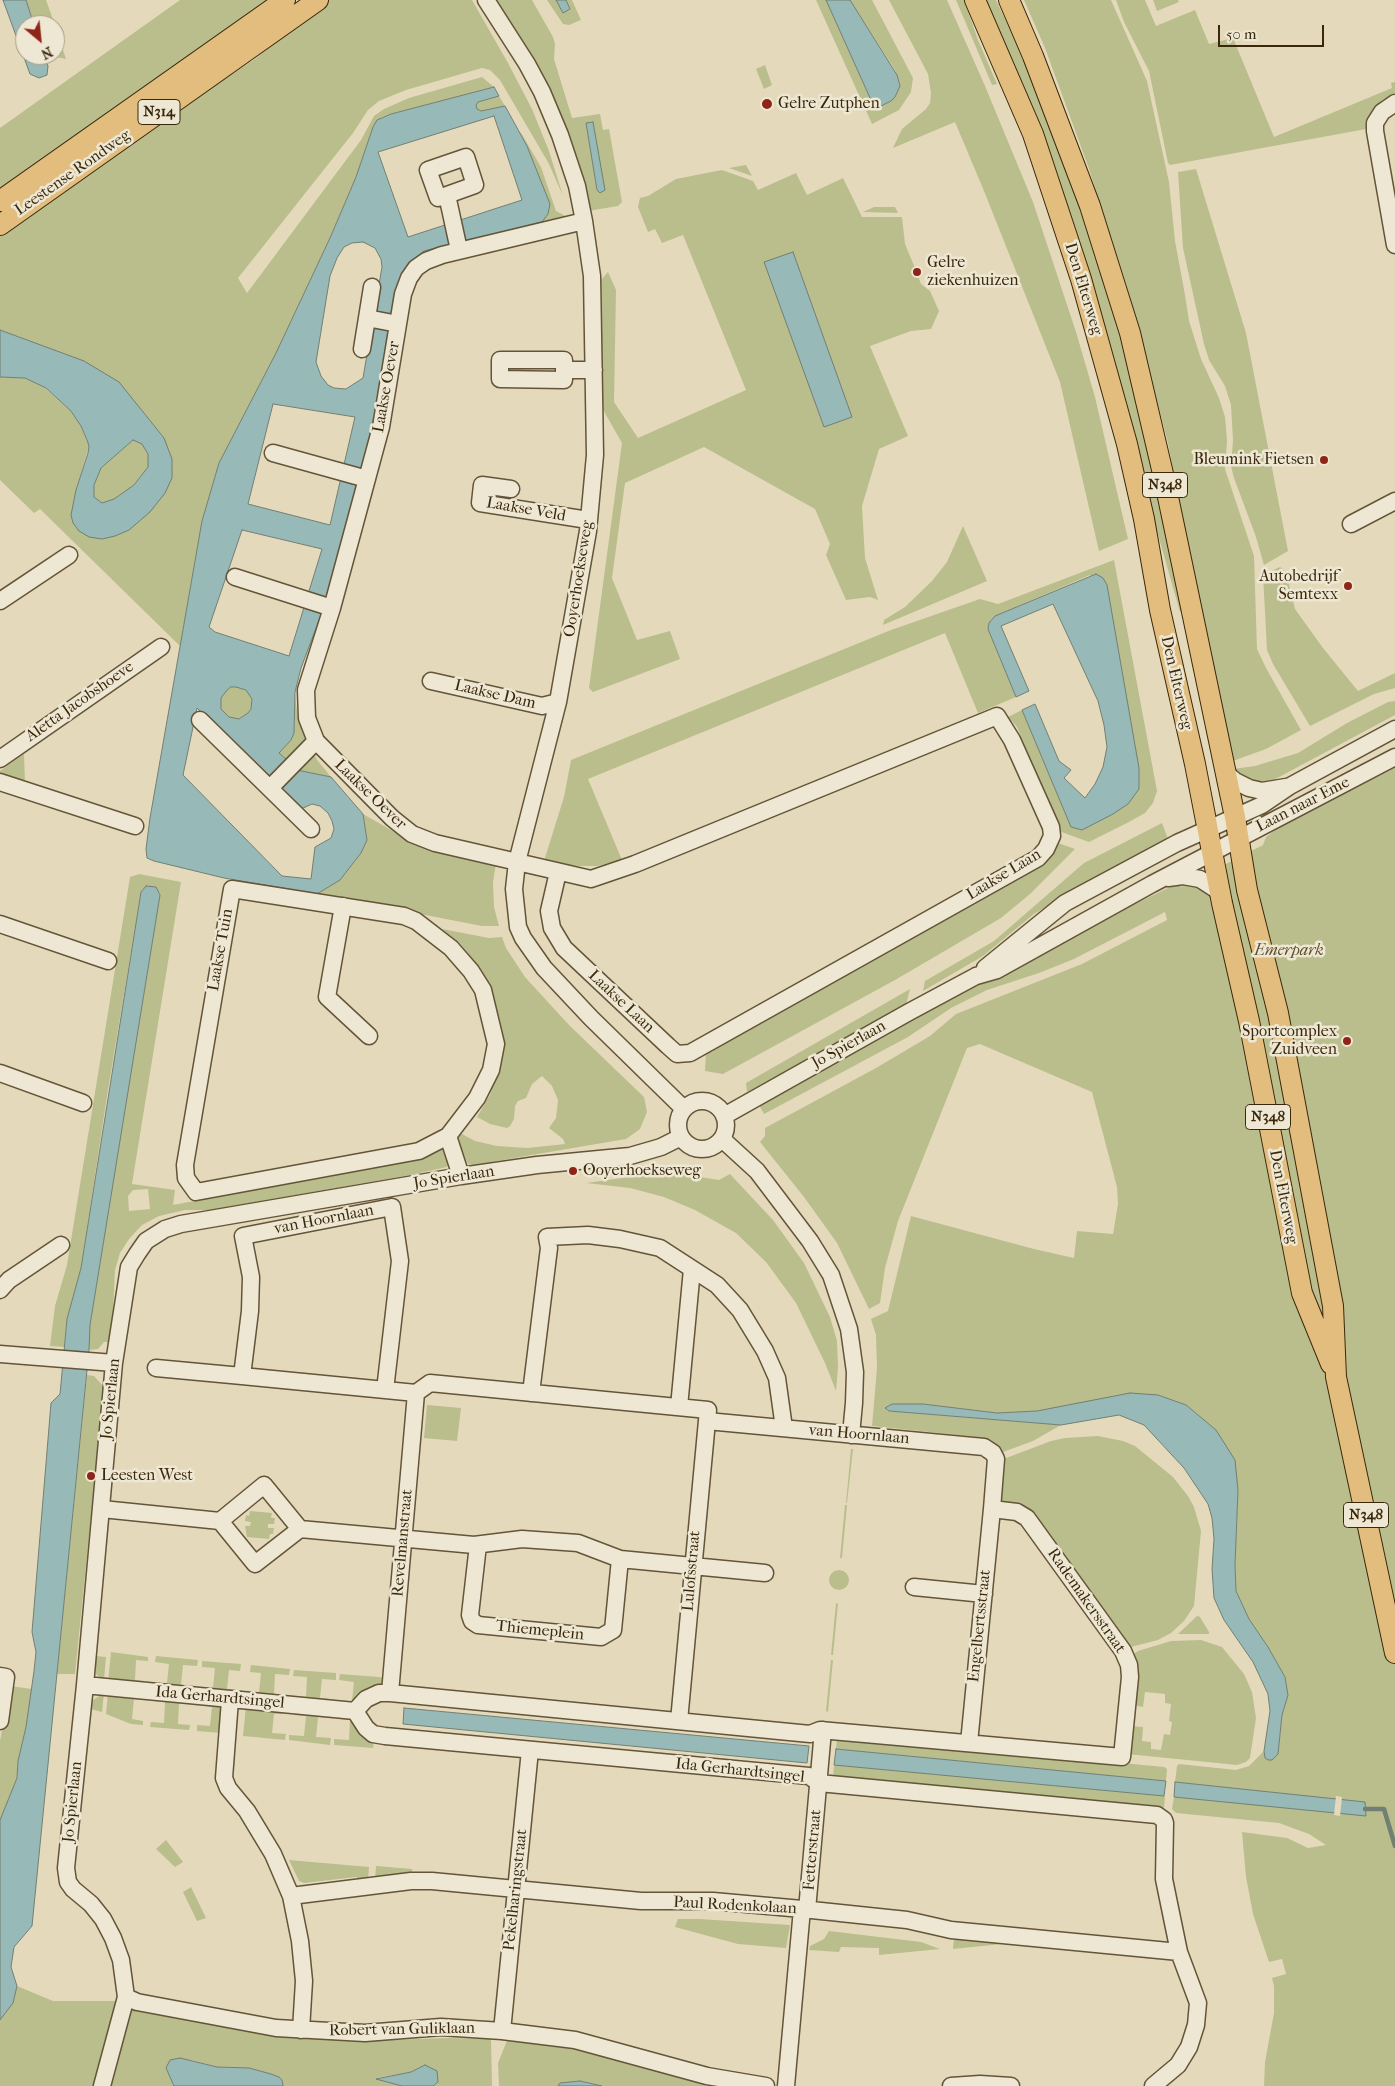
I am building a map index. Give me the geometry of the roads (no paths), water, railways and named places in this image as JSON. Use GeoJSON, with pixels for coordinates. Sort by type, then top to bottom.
{"type":"FeatureCollection","features":[{"type":"Feature","properties":{"kind":"main road","name":"Leestense Rondweg"},"geometry":{"type":"LineString","coordinates":[[0,202],[285,0]]}},
{"type":"Feature","properties":{"kind":"main road","name":"Leestense Rondweg"},"geometry":{"type":"LineString","coordinates":[[0,225],[318,0]]}},
{"type":"Feature","properties":{"kind":"main road","name":"Den Elterweg"},"geometry":{"type":"LineString","coordinates":[[975,0],[1033,134],[1070,244],[1106,364],[1144,519],[1160,610],[1195,764],[1220,892],[1249,1021],[1302,1294],[1336,1377]]}},
{"type":"Feature","properties":{"kind":"main road","name":"Den Elterweg"},"geometry":{"type":"LineString","coordinates":[[1009,0],[1033,56],[1090,206],[1130,333],[1166,488],[1226,773],[1247,890],[1278,1013],[1333,1306],[1336,1377],[1395,1653]]}},
{"type":"Feature","properties":{"kind":"main road","name":"N348"},"geometry":{"type":"LineString","coordinates":[[1022,0],[1043,52],[1071,132],[1090,206]]}},
{"type":"Feature","properties":{"kind":"street","name":"Ooyerhoekseweg"},"geometry":{"type":"LineString","coordinates":[[486,0],[519,49],[542,92],[567,153],[584,221],[592,276],[595,455],[588,520],[558,702],[518,862],[514,889],[518,927],[523,938],[544,968],[591,1018],[684,1109]]}},
{"type":"Feature","properties":{"kind":"street"},"geometry":{"type":"LineString","coordinates":[[1395,103],[1382,112],[1375,122],[1374,131],[1395,245]]}},
{"type":"Feature","properties":{"kind":"street"},"geometry":{"type":"LineString","coordinates":[[447,195],[459,250]]}},
{"type":"Feature","properties":{"kind":"street","name":"Laakse Oever"},"geometry":{"type":"LineString","coordinates":[[518,862],[435,843],[412,834],[397,823],[316,741],[307,718],[306,690],[332,608],[381,427],[403,294],[409,278],[416,268],[426,260],[459,250],[584,221]]}},
{"type":"Feature","properties":{"kind":"street","name":"Laakse Oever"},"geometry":{"type":"LineString","coordinates":[[362,349],[372,287]]}},
{"type":"Feature","properties":{"kind":"street","name":"Laakse Oever"},"geometry":{"type":"LineString","coordinates":[[367,318],[398,324]]}},
{"type":"Feature","properties":{"kind":"street"},"geometry":{"type":"LineString","coordinates":[[564,370],[594,370]]}},
{"type":"Feature","properties":{"kind":"street"},"geometry":{"type":"LineString","coordinates":[[273,453],[367,479]]}},
{"type":"Feature","properties":{"kind":"street","name":"Laakse Veld"},"geometry":{"type":"LineString","coordinates":[[511,489],[482,485],[480,503],[588,520]]}},
{"type":"Feature","properties":{"kind":"street"},"geometry":{"type":"LineString","coordinates":[[1351,524],[1395,501]]}},
{"type":"Feature","properties":{"kind":"street"},"geometry":{"type":"LineString","coordinates":[[0,601],[69,555]]}},
{"type":"Feature","properties":{"kind":"street"},"geometry":{"type":"LineString","coordinates":[[235,577],[332,608]]}},
{"type":"Feature","properties":{"kind":"street","name":"Aletta Jacobshoeve"},"geometry":{"type":"LineString","coordinates":[[0,759],[161,647]]}},
{"type":"Feature","properties":{"kind":"street","name":"Laakse Dam"},"geometry":{"type":"LineString","coordinates":[[431,681],[542,706],[558,702]]}},
{"type":"Feature","properties":{"kind":"street","name":"Laakse Laan"},"geometry":{"type":"LineString","coordinates":[[518,862],[591,879],[627,867],[997,716],[1012,740],[1051,827],[1052,836],[1046,850],[1038,858],[690,1054],[677,1054],[564,948],[552,928],[549,911],[558,872]]}},
{"type":"Feature","properties":{"kind":"street"},"geometry":{"type":"LineString","coordinates":[[200,720],[311,829]]}},
{"type":"Feature","properties":{"kind":"street","name":"Laan naar Eme"},"geometry":{"type":"LineString","coordinates":[[1208,830],[1262,805],[1290,786],[1395,729]]}},
{"type":"Feature","properties":{"kind":"street"},"geometry":{"type":"LineString","coordinates":[[270,788],[316,741]]}},
{"type":"Feature","properties":{"kind":"street","name":"Laan naar Eme"},"geometry":{"type":"LineString","coordinates":[[1212,853],[1395,757]]}},
{"type":"Feature","properties":{"kind":"street","name":"Laan naar Eme"},"geometry":{"type":"LineString","coordinates":[[1226,773],[1235,781],[1248,788],[1262,791],[1290,786]]}},
{"type":"Feature","properties":{"kind":"street"},"geometry":{"type":"LineString","coordinates":[[0,782],[136,826]]}},
{"type":"Feature","properties":{"kind":"street","name":"Jo Spierlaan"},"geometry":{"type":"LineString","coordinates":[[724,1116],[976,976],[1065,903],[1178,843],[1208,830]]}},
{"type":"Feature","properties":{"kind":"street","name":"Jo Spierlaan"},"geometry":{"type":"LineString","coordinates":[[976,976],[997,970],[1160,879],[1212,853]]}},
{"type":"Feature","properties":{"kind":"street","name":"Jo Spierlaan"},"geometry":{"type":"LineString","coordinates":[[1160,879],[1183,876],[1200,879],[1220,892]]}},
{"type":"Feature","properties":{"kind":"street","name":"Laakse Tuin"},"geometry":{"type":"LineString","coordinates":[[232,889],[404,916],[416,921],[451,948],[471,971],[483,990],[496,1044],[491,1070],[478,1098],[448,1136],[419,1151],[196,1192],[186,1178],[185,1165],[232,889]]}},
{"type":"Feature","properties":{"kind":"street"},"geometry":{"type":"LineString","coordinates":[[343,906],[327,997],[369,1036]]}},
{"type":"Feature","properties":{"kind":"street"},"geometry":{"type":"LineString","coordinates":[[0,924],[108,961]]}},
{"type":"Feature","properties":{"kind":"street"},"geometry":{"type":"LineString","coordinates":[[0,1073],[82,1103]]}},
{"type":"Feature","properties":{"kind":"street"},"geometry":{"type":"LineString","coordinates":[[692,1103],[711,1103],[719,1108],[724,1116],[726,1124],[722,1139],[715,1146],[706,1149],[696,1149],[687,1144],[681,1137],[678,1122],[684,1109],[692,1103]]}},
{"type":"Feature","properties":{"kind":"street"},"geometry":{"type":"LineString","coordinates":[[448,1136],[461,1176]]}},
{"type":"Feature","properties":{"kind":"street","name":"Jo Spierlaan"},"geometry":{"type":"LineString","coordinates":[[102,2086],[126,1997],[121,1960],[114,1938],[104,1919],[91,1904],[73,1889],[66,1875],[102,1509],[114,1363],[129,1267],[146,1241],[164,1229],[201,1220],[461,1176],[537,1165],[630,1156],[660,1148],[681,1137]]}},
{"type":"Feature","properties":{"kind":"street"},"geometry":{"type":"LineString","coordinates":[[722,1139],[757,1171],[810,1241],[831,1275],[849,1329],[855,1372],[851,1435]]}},
{"type":"Feature","properties":{"kind":"street","name":"van Hoornlaan"},"geometry":{"type":"LineString","coordinates":[[242,1376],[250,1311],[251,1277],[243,1236],[392,1207],[400,1261],[385,1390]]}},
{"type":"Feature","properties":{"kind":"street"},"geometry":{"type":"LineString","coordinates":[[530,1393],[549,1248],[547,1238],[588,1235],[620,1239],[660,1248],[717,1285],[740,1310],[765,1351],[777,1378],[784,1428]]}},
{"type":"Feature","properties":{"kind":"street"},"geometry":{"type":"LineString","coordinates":[[0,1290],[9,1280],[61,1244]]}},
{"type":"Feature","properties":{"kind":"street"},"geometry":{"type":"LineString","coordinates":[[679,1407],[692,1269]]}},
{"type":"Feature","properties":{"kind":"street"},"geometry":{"type":"LineString","coordinates":[[0,1355],[114,1363]]}},
{"type":"Feature","properties":{"kind":"street"},"geometry":{"type":"LineString","coordinates":[[156,1368],[416,1393],[430,1383],[708,1410],[707,1421]]}},
{"type":"Feature","properties":{"kind":"street","name":"Revelmanstraat"},"geometry":{"type":"LineString","coordinates":[[390,1693],[416,1393]]}},
{"type":"Feature","properties":{"kind":"street","name":"van Hoornlaan"},"geometry":{"type":"LineString","coordinates":[[707,1421],[984,1447],[993,1452],[996,1459],[992,1509]]}},
{"type":"Feature","properties":{"kind":"street","name":"Lulofsstraat"},"geometry":{"type":"LineString","coordinates":[[679,1721],[707,1421]]}},
{"type":"Feature","properties":{"kind":"street"},"geometry":{"type":"LineString","coordinates":[[220,1521],[264,1485],[300,1529]]}},
{"type":"Feature","properties":{"kind":"street"},"geometry":{"type":"LineString","coordinates":[[102,1509],[220,1521],[255,1564],[300,1529],[478,1545],[522,1539],[578,1543],[620,1559],[766,1572]]}},
{"type":"Feature","properties":{"kind":"street","name":"Engelbertsstraat"},"geometry":{"type":"LineString","coordinates":[[969,1743],[992,1509]]}},
{"type":"Feature","properties":{"kind":"street","name":"Rademakersstraat"},"geometry":{"type":"LineString","coordinates":[[969,1743],[1122,1757],[1130,1677],[1129,1665],[1123,1651],[1027,1518],[1017,1512],[992,1509]]}},
{"type":"Feature","properties":{"kind":"street","name":"Thiemeplein"},"geometry":{"type":"LineString","coordinates":[[478,1545],[470,1615],[472,1621],[478,1625],[601,1637],[608,1634],[612,1630],[620,1559]]}},
{"type":"Feature","properties":{"kind":"street"},"geometry":{"type":"LineString","coordinates":[[914,1587],[984,1594]]}},
{"type":"Feature","properties":{"kind":"street"},"geometry":{"type":"LineString","coordinates":[[0,1721],[3,1676]]}},
{"type":"Feature","properties":{"kind":"street","name":"Ida Gerhardtsingel"},"geometry":{"type":"LineString","coordinates":[[85,1685],[355,1711],[366,1728],[374,1734],[819,1776],[1157,1815],[1164,1820],[1164,1879],[1179,1952]]}},
{"type":"Feature","properties":{"kind":"street"},"geometry":{"type":"LineString","coordinates":[[355,1711],[366,1699],[379,1693],[390,1693],[810,1734],[823,1737],[969,1743]]}},
{"type":"Feature","properties":{"kind":"street"},"geometry":{"type":"LineString","coordinates":[[230,1700],[224,1772],[225,1783],[247,1810],[266,1842],[291,1896],[300,1941],[304,1981],[301,2030]]}},
{"type":"Feature","properties":{"kind":"street","name":"Fetterstraat"},"geometry":{"type":"LineString","coordinates":[[786,2086],[823,1737]]}},
{"type":"Feature","properties":{"kind":"street","name":"Pekelharingstraat"},"geometry":{"type":"LineString","coordinates":[[502,2031],[530,1750]]}},
{"type":"Feature","properties":{"kind":"street","name":"Paul Rodenkolaan"},"geometry":{"type":"LineString","coordinates":[[291,1896],[411,1881],[516,1888],[641,1901],[713,1901],[804,1909],[907,1920],[951,1930],[1179,1952]]}},
{"type":"Feature","properties":{"kind":"street"},"geometry":{"type":"LineString","coordinates":[[1153,2086],[1178,2065],[1189,2047],[1196,2026],[1198,2003],[1179,1952]]}},
{"type":"Feature","properties":{"kind":"street","name":"Robert van Guliklaan"},"geometry":{"type":"LineString","coordinates":[[126,1997],[137,2002],[276,2028],[365,2033],[441,2027],[502,2031],[575,2040],[707,2076],[766,2086]]}},
{"type":"Feature","properties":{"kind":"street"},"geometry":{"type":"LineString","coordinates":[[952,2086],[980,2084],[1011,2086]]}},
{"type":"Feature","properties":{"kind":"water"},"geometry":{"type":"Polygon","coordinates":[[[3,0],[26,0],[31,15],[15,15],[15,33],[3,0]]]}},
{"type":"Feature","properties":{"kind":"water"},"geometry":{"type":"Polygon","coordinates":[[[556,0],[566,0],[570,9],[563,13],[556,0]]]}},
{"type":"Feature","properties":{"kind":"water"},"geometry":{"type":"Polygon","coordinates":[[[826,0],[850,0],[897,75],[900,86],[891,101],[875,109],[826,0]]]}},
{"type":"Feature","properties":{"kind":"water"},"geometry":{"type":"Polygon","coordinates":[[[27,65],[48,65],[47,75],[39,78],[30,74],[27,65]]]}},
{"type":"Feature","properties":{"kind":"water"},"geometry":{"type":"Polygon","coordinates":[[[494,87],[499,96],[478,102],[476,105],[477,109],[481,111],[505,106],[527,146],[550,204],[548,214],[542,222],[424,251],[412,261],[398,285],[391,312],[377,404],[363,465],[360,469],[321,615],[301,668],[295,692],[294,733],[291,740],[279,753],[288,761],[269,780],[197,708],[183,775],[282,876],[311,879],[315,847],[331,838],[334,829],[328,813],[320,806],[312,804],[301,809],[278,789],[297,770],[331,777],[363,814],[367,840],[361,853],[340,880],[317,894],[224,878],[154,861],[147,858],[146,849],[150,818],[202,521],[219,463],[276,353],[330,238],[356,177],[373,127],[377,120],[391,114],[494,87]],[[494,116],[378,152],[408,237],[522,200],[494,116]],[[363,242],[352,243],[344,247],[337,258],[330,276],[316,362],[321,376],[328,385],[334,388],[346,389],[363,378],[382,267],[381,259],[375,248],[363,242]],[[273,404],[248,504],[330,525],[355,417],[273,404]],[[242,530],[209,627],[215,632],[289,656],[322,549],[242,530]],[[231,687],[221,698],[221,709],[229,717],[239,719],[251,709],[252,699],[246,690],[231,687]]]}},
{"type":"Feature","properties":{"kind":"water"},"geometry":{"type":"Polygon","coordinates":[[[593,122],[605,190],[600,193],[597,190],[586,123],[593,122]]]}},
{"type":"Feature","properties":{"kind":"water"},"geometry":{"type":"Polygon","coordinates":[[[793,252],[852,417],[824,427],[764,262],[793,252]]]}},
{"type":"Feature","properties":{"kind":"water"},"geometry":{"type":"Polygon","coordinates":[[[0,330],[84,361],[119,382],[164,438],[172,459],[172,478],[165,493],[150,512],[129,530],[115,536],[102,539],[89,537],[79,531],[73,523],[71,515],[89,446],[81,426],[71,411],[46,388],[25,378],[0,377],[0,330]],[[133,440],[101,468],[94,485],[94,497],[102,503],[114,499],[134,485],[148,467],[148,454],[142,444],[133,440]]]}},
{"type":"Feature","properties":{"kind":"water"},"geometry":{"type":"Polygon","coordinates":[[[1096,574],[1103,578],[1107,585],[1139,768],[1139,789],[1128,804],[1082,830],[1071,827],[1022,710],[1035,704],[1059,761],[1071,770],[1064,778],[1085,798],[1095,784],[1103,767],[1107,747],[1104,725],[1098,701],[1053,604],[1001,626],[1029,691],[1016,697],[988,629],[989,623],[995,616],[1096,574]]]}},
{"type":"Feature","properties":{"kind":"water"},"geometry":{"type":"Polygon","coordinates":[[[146,886],[156,887],[160,895],[90,1325],[32,1926],[14,1947],[11,1967],[17,1986],[13,2003],[0,2020],[0,1820],[17,1778],[18,1761],[26,1727],[34,1671],[36,1652],[32,1632],[51,1403],[60,1394],[67,1319],[81,1268],[141,892],[146,886]]]}},
{"type":"Feature","properties":{"kind":"water"},"geometry":{"type":"Polygon","coordinates":[[[1130,1393],[1158,1395],[1186,1405],[1216,1430],[1235,1460],[1238,1490],[1235,1565],[1236,1591],[1249,1619],[1285,1677],[1288,1695],[1282,1715],[1278,1754],[1272,1760],[1265,1758],[1264,1751],[1270,1711],[1268,1694],[1253,1662],[1224,1620],[1214,1598],[1212,1569],[1214,1539],[1212,1518],[1208,1504],[1184,1468],[1144,1425],[1119,1415],[1061,1425],[889,1411],[885,1408],[892,1404],[923,1404],[997,1413],[1037,1411],[1130,1393]]]}},
{"type":"Feature","properties":{"kind":"water"},"geometry":{"type":"Polygon","coordinates":[[[404,1708],[809,1746],[807,1763],[403,1724],[404,1708]]]}},
{"type":"Feature","properties":{"kind":"water"},"geometry":{"type":"Polygon","coordinates":[[[836,1749],[1166,1781],[1164,1796],[834,1765],[836,1749]]]}},
{"type":"Feature","properties":{"kind":"water"},"geometry":{"type":"Polygon","coordinates":[[[1175,1782],[1365,1802],[1366,1816],[1174,1797],[1175,1782]]]}},
{"type":"Feature","properties":{"kind":"water"},"geometry":{"type":"Polygon","coordinates":[[[180,2058],[217,2067],[249,2068],[279,2077],[282,2080],[283,2086],[174,2086],[166,2068],[170,2060],[180,2058]]]}},
{"type":"Feature","properties":{"kind":"water"},"geometry":{"type":"Polygon","coordinates":[[[425,2065],[437,2071],[438,2082],[433,2086],[402,2086],[376,2079],[411,2072],[425,2065]]]}},
{"type":"Feature","properties":{"kind":"water"},"geometry":{"type":"Polygon","coordinates":[[[580,2081],[602,2086],[558,2086],[560,2083],[580,2081]]]}},
{"type":"Feature","properties":{"kind":"waterway"},"geometry":{"type":"LineString","coordinates":[[1365,1809],[1384,1809],[1395,1846]]}},
{"type":"Feature","properties":{"kind":"place","name":"Gelre Zutphen"},"geometry":{"type":"Point","coordinates":[767,104]}},
{"type":"Feature","properties":{"kind":"place","name":"Gelre ziekenhuizen"},"geometry":{"type":"Point","coordinates":[917,272]}},
{"type":"Feature","properties":{"kind":"place","name":"Bleumink Fietsen"},"geometry":{"type":"Point","coordinates":[1324,460]}},
{"type":"Feature","properties":{"kind":"place","name":"Autobedrijf Semtexx"},"geometry":{"type":"Point","coordinates":[1348,586]}},
{"type":"Feature","properties":{"kind":"place","name":"Sportcomplex Zuidveen"},"geometry":{"type":"Point","coordinates":[1347,1041]}},
{"type":"Feature","properties":{"kind":"place","name":"Ooyerhoekseweg"},"geometry":{"type":"Point","coordinates":[573,1171]}},
{"type":"Feature","properties":{"kind":"place","name":"Leesten West"},"geometry":{"type":"Point","coordinates":[91,1476]}},
{"type":"Feature","properties":{"kind":"park label","name":"Emerpark"},"geometry":{"type":"Point","coordinates":[1289,951]}}]}
